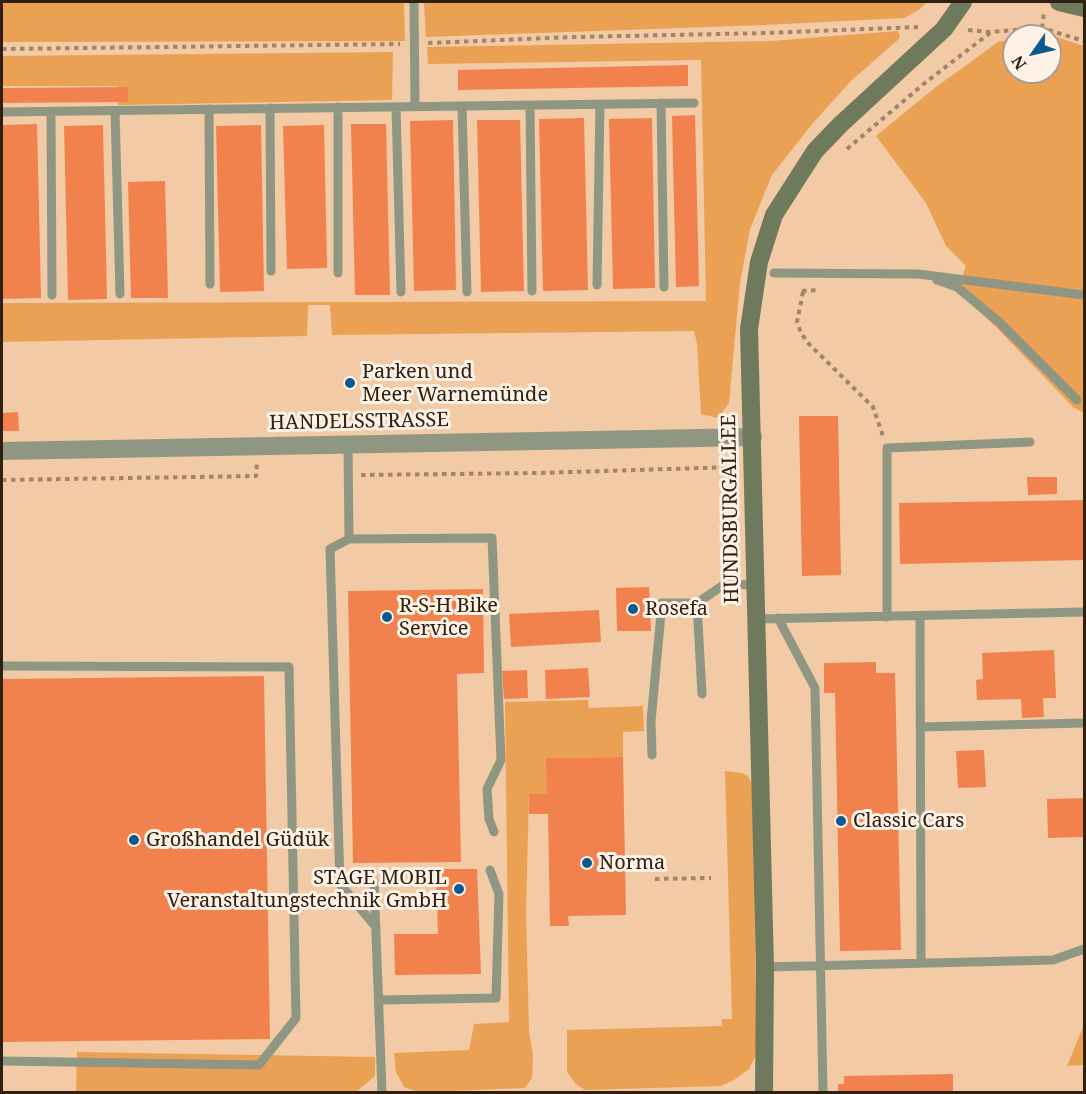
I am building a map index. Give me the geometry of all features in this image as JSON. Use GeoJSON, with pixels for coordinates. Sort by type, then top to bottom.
{"type":"FeatureCollection","features":[{"type":"Feature","properties":{"kind":"street","name":"HUNDSBURGALLEE"},"geometry":{"type":"LineString","coordinates":[[764,1092],[765,967],[749,329],[759,262],[774,215],[815,151],[944,28],[963,2]]}},
{"type":"Feature","properties":{"kind":"street"},"geometry":{"type":"LineString","coordinates":[[1059,2],[1084,8]]}},
{"type":"Feature","properties":{"kind":"street","name":"HANDELSSTRASSE"},"geometry":{"type":"LineString","coordinates":[[2,451],[753,436]]}},
{"type":"Feature","properties":{"kind":"lane"},"geometry":{"type":"LineString","coordinates":[[414,2],[415,106]]}},
{"type":"Feature","properties":{"kind":"lane"},"geometry":{"type":"LineString","coordinates":[[661,103],[664,287]]}},
{"type":"Feature","properties":{"kind":"lane"},"geometry":{"type":"LineString","coordinates":[[2,112],[694,103]]}},
{"type":"Feature","properties":{"kind":"lane"},"geometry":{"type":"LineString","coordinates":[[597,285],[600,104]]}},
{"type":"Feature","properties":{"kind":"lane"},"geometry":{"type":"LineString","coordinates":[[530,105],[532,291]]}},
{"type":"Feature","properties":{"kind":"lane"},"geometry":{"type":"LineString","coordinates":[[396,106],[400,292]]}},
{"type":"Feature","properties":{"kind":"lane"},"geometry":{"type":"LineString","coordinates":[[462,106],[467,291]]}},
{"type":"Feature","properties":{"kind":"lane"},"geometry":{"type":"LineString","coordinates":[[338,107],[338,273]]}},
{"type":"Feature","properties":{"kind":"lane"},"geometry":{"type":"LineString","coordinates":[[270,108],[271,272]]}},
{"type":"Feature","properties":{"kind":"lane"},"geometry":{"type":"LineString","coordinates":[[209,109],[210,285]]}},
{"type":"Feature","properties":{"kind":"lane"},"geometry":{"type":"LineString","coordinates":[[115,111],[120,294]]}},
{"type":"Feature","properties":{"kind":"lane"},"geometry":{"type":"LineString","coordinates":[[51,112],[52,295]]}},
{"type":"Feature","properties":{"kind":"lane"},"geometry":{"type":"LineString","coordinates":[[774,273],[918,274],[1084,295]]}},
{"type":"Feature","properties":{"kind":"lane"},"geometry":{"type":"LineString","coordinates":[[918,274],[957,287],[999,322],[1077,400]]}},
{"type":"Feature","properties":{"kind":"lane"},"geometry":{"type":"LineString","coordinates":[[887,617],[887,448],[1030,442]]}},
{"type":"Feature","properties":{"kind":"lane"},"geometry":{"type":"LineString","coordinates":[[348,444],[349,539]]}},
{"type":"Feature","properties":{"kind":"lane"},"geometry":{"type":"LineString","coordinates":[[376,927],[340,884],[330,549],[349,539],[492,538],[501,760],[487,789],[489,819],[494,832]]}},
{"type":"Feature","properties":{"kind":"lane"},"geometry":{"type":"LineString","coordinates":[[652,755],[651,721],[662,603],[697,603],[725,584],[756,585]]}},
{"type":"Feature","properties":{"kind":"lane"},"geometry":{"type":"LineString","coordinates":[[697,603],[702,694]]}},
{"type":"Feature","properties":{"kind":"lane"},"geometry":{"type":"LineString","coordinates":[[756,619],[1084,612]]}},
{"type":"Feature","properties":{"kind":"lane"},"geometry":{"type":"LineString","coordinates":[[920,616],[921,963]]}},
{"type":"Feature","properties":{"kind":"lane"},"geometry":{"type":"LineString","coordinates":[[778,618],[814,688],[823,1092]]}},
{"type":"Feature","properties":{"kind":"lane"},"geometry":{"type":"LineString","coordinates":[[2,666],[289,667],[296,1018],[259,1065],[2,1060]]}},
{"type":"Feature","properties":{"kind":"lane"},"geometry":{"type":"LineString","coordinates":[[920,727],[1084,723]]}},
{"type":"Feature","properties":{"kind":"lane"},"geometry":{"type":"LineString","coordinates":[[380,1000],[496,998],[499,894],[490,870]]}},
{"type":"Feature","properties":{"kind":"lane"},"geometry":{"type":"LineString","coordinates":[[374,880],[382,1092]]}},
{"type":"Feature","properties":{"kind":"lane"},"geometry":{"type":"LineString","coordinates":[[765,967],[1053,960],[1084,949]]}},
{"type":"Feature","properties":{"kind":"path"},"geometry":{"type":"LineString","coordinates":[[2,49],[415,44],[909,26]]}},
{"type":"Feature","properties":{"kind":"path"},"geometry":{"type":"LineString","coordinates":[[843,153],[926,82],[990,32],[1042,27],[1084,41]]}},
{"type":"Feature","properties":{"kind":"path"},"geometry":{"type":"LineString","coordinates":[[803,292],[797,322],[801,333],[809,344],[873,407],[887,448]]}},
{"type":"Feature","properties":{"kind":"path"},"geometry":{"type":"LineString","coordinates":[[2,480],[256,476],[259,446]]}},
{"type":"Feature","properties":{"kind":"path"},"geometry":{"type":"LineString","coordinates":[[348,475],[538,474],[754,466]]}},
{"type":"Feature","properties":{"kind":"path"},"geometry":{"type":"LineString","coordinates":[[655,879],[711,878]]}},
{"type":"Feature","properties":{"kind":"shaded area"},"geometry":{"type":"Polygon","coordinates":[[[2,2],[404,2],[405,41],[2,42],[2,2]]]}},
{"type":"Feature","properties":{"kind":"shaded area"},"geometry":{"type":"Polygon","coordinates":[[[424,2],[927,2],[919,10],[904,18],[426,37],[424,2]]]}},
{"type":"Feature","properties":{"kind":"shaded area"},"geometry":{"type":"Polygon","coordinates":[[[898,31],[900,38],[852,80],[813,123],[772,175],[750,229],[740,283],[729,403],[718,418],[701,414],[697,343],[694,331],[332,335],[330,305],[308,305],[307,336],[2,342],[2,303],[706,301],[701,60],[428,64],[427,47],[771,41],[898,31]]]}},
{"type":"Feature","properties":{"kind":"shaded area"},"geometry":{"type":"Polygon","coordinates":[[[1062,39],[1084,46],[1084,413],[1073,407],[996,327],[957,291],[966,266],[946,246],[926,203],[876,136],[932,90],[1002,41],[1002,84],[1062,84],[1062,39]]]}},
{"type":"Feature","properties":{"kind":"shaded area"},"geometry":{"type":"Polygon","coordinates":[[[393,52],[392,100],[118,105],[117,86],[2,86],[2,56],[393,52]]]}},
{"type":"Feature","properties":{"kind":"shaded area"},"geometry":{"type":"Polygon","coordinates":[[[588,700],[589,708],[643,706],[644,731],[623,732],[623,757],[547,758],[547,794],[529,795],[526,912],[529,1031],[533,1055],[532,1078],[525,1088],[424,1092],[404,1087],[396,1072],[394,1053],[469,1050],[474,1024],[509,1022],[505,702],[588,700]]]}},
{"type":"Feature","properties":{"kind":"shaded area"},"geometry":{"type":"Polygon","coordinates":[[[725,771],[742,773],[748,776],[752,784],[757,1038],[755,1057],[749,1069],[721,1086],[585,1090],[576,1084],[567,1072],[567,1030],[722,1026],[722,1019],[732,1019],[725,771]]]}},
{"type":"Feature","properties":{"kind":"shaded area"},"geometry":{"type":"Polygon","coordinates":[[[1084,1025],[1084,1065],[1067,1066],[1084,1025]]]}},
{"type":"Feature","properties":{"kind":"shaded area"},"geometry":{"type":"Polygon","coordinates":[[[77,1052],[375,1057],[375,1076],[356,1092],[76,1092],[77,1052]]]}},
{"type":"Feature","properties":{"kind":"building"},"geometry":{"type":"Polygon","coordinates":[[[688,65],[688,86],[458,90],[458,70],[688,65]]]}},
{"type":"Feature","properties":{"kind":"building"},"geometry":{"type":"Polygon","coordinates":[[[128,87],[128,102],[2,103],[2,88],[128,87]]]}},
{"type":"Feature","properties":{"kind":"building"},"geometry":{"type":"Polygon","coordinates":[[[695,115],[699,286],[676,287],[672,116],[695,115]]]}},
{"type":"Feature","properties":{"kind":"building"},"geometry":{"type":"Polygon","coordinates":[[[584,118],[588,290],[543,291],[539,119],[584,118]]]}},
{"type":"Feature","properties":{"kind":"building"},"geometry":{"type":"Polygon","coordinates":[[[652,118],[655,288],[613,289],[609,119],[652,118]]]}},
{"type":"Feature","properties":{"kind":"building"},"geometry":{"type":"Polygon","coordinates":[[[453,120],[456,290],[414,291],[410,121],[453,120]]]}},
{"type":"Feature","properties":{"kind":"building"},"geometry":{"type":"Polygon","coordinates":[[[477,120],[520,120],[524,291],[481,292],[477,120]]]}},
{"type":"Feature","properties":{"kind":"building"},"geometry":{"type":"Polygon","coordinates":[[[37,124],[41,298],[2,299],[2,125],[37,124]]]}},
{"type":"Feature","properties":{"kind":"building"},"geometry":{"type":"Polygon","coordinates":[[[351,124],[386,124],[390,295],[355,295],[351,124]]]}},
{"type":"Feature","properties":{"kind":"building"},"geometry":{"type":"Polygon","coordinates":[[[103,125],[107,299],[68,300],[64,126],[103,125]]]}},
{"type":"Feature","properties":{"kind":"building"},"geometry":{"type":"Polygon","coordinates":[[[261,125],[264,291],[220,292],[216,126],[261,125]]]}},
{"type":"Feature","properties":{"kind":"building"},"geometry":{"type":"Polygon","coordinates":[[[324,125],[327,268],[287,269],[283,126],[324,125]]]}},
{"type":"Feature","properties":{"kind":"building"},"geometry":{"type":"Polygon","coordinates":[[[165,181],[168,298],[131,298],[128,182],[165,181]]]}},
{"type":"Feature","properties":{"kind":"building"},"geometry":{"type":"Polygon","coordinates":[[[18,412],[19,431],[2,431],[2,413],[18,412]]]}},
{"type":"Feature","properties":{"kind":"building"},"geometry":{"type":"Polygon","coordinates":[[[799,416],[838,416],[841,575],[802,576],[799,416]]]}},
{"type":"Feature","properties":{"kind":"building"},"geometry":{"type":"Polygon","coordinates":[[[1027,477],[1057,477],[1057,494],[1028,495],[1027,477]]]}},
{"type":"Feature","properties":{"kind":"building"},"geometry":{"type":"Polygon","coordinates":[[[1084,500],[1084,560],[900,564],[899,503],[1084,500]]]}},
{"type":"Feature","properties":{"kind":"building","name":"Rosefa"},"geometry":{"type":"Polygon","coordinates":[[[649,587],[651,631],[617,631],[616,588],[649,587]]]}},
{"type":"Feature","properties":{"kind":"building"},"geometry":{"type":"Polygon","coordinates":[[[483,589],[484,673],[457,674],[461,862],[353,863],[348,591],[483,589]]]}},
{"type":"Feature","properties":{"kind":"building"},"geometry":{"type":"Polygon","coordinates":[[[599,610],[601,642],[511,647],[509,614],[599,610]]]}},
{"type":"Feature","properties":{"kind":"building"},"geometry":{"type":"Polygon","coordinates":[[[1054,650],[1056,698],[1043,698],[1044,717],[1022,718],[1021,699],[977,700],[976,680],[983,679],[982,653],[1054,650]]]}},
{"type":"Feature","properties":{"kind":"building"},"geometry":{"type":"Polygon","coordinates":[[[876,662],[876,673],[895,673],[901,950],[840,951],[835,693],[824,693],[824,663],[876,662]]]}},
{"type":"Feature","properties":{"kind":"building"},"geometry":{"type":"Polygon","coordinates":[[[588,668],[590,697],[546,699],[545,670],[588,668]]]}},
{"type":"Feature","properties":{"kind":"building"},"geometry":{"type":"Polygon","coordinates":[[[527,670],[528,698],[504,699],[502,671],[527,670]]]}},
{"type":"Feature","properties":{"kind":"building","name":"Großhandel Güdük"},"geometry":{"type":"Polygon","coordinates":[[[264,676],[270,1039],[2,1042],[2,679],[264,676]]]}},
{"type":"Feature","properties":{"kind":"building"},"geometry":{"type":"Polygon","coordinates":[[[984,750],[986,787],[958,788],[956,751],[984,750]]]}},
{"type":"Feature","properties":{"kind":"building","name":"Norma"},"geometry":{"type":"Polygon","coordinates":[[[623,757],[626,915],[568,916],[569,926],[550,926],[548,814],[529,814],[529,794],[547,794],[546,758],[623,757]]]}},
{"type":"Feature","properties":{"kind":"building"},"geometry":{"type":"Polygon","coordinates":[[[1084,798],[1084,837],[1048,838],[1047,799],[1084,798]]]}},
{"type":"Feature","properties":{"kind":"building"},"geometry":{"type":"Polygon","coordinates":[[[436,869],[477,869],[481,974],[395,975],[394,934],[438,934],[436,869]]]}},
{"type":"Feature","properties":{"kind":"building"},"geometry":{"type":"Polygon","coordinates":[[[953,1074],[953,1092],[838,1092],[838,1084],[844,1084],[844,1076],[953,1074]]]}},
{"type":"Feature","properties":{"kind":"place","name":"Parken und Meer Warnemünde"},"geometry":{"type":"Point","coordinates":[350,383]}},
{"type":"Feature","properties":{"kind":"place","name":"Rosefa"},"geometry":{"type":"Point","coordinates":[633,609]}},
{"type":"Feature","properties":{"kind":"place","name":"R-S-H Bike Service"},"geometry":{"type":"Point","coordinates":[387,617]}},
{"type":"Feature","properties":{"kind":"place","name":"Classic Cars"},"geometry":{"type":"Point","coordinates":[841,821]}},
{"type":"Feature","properties":{"kind":"place","name":"Großhandel Güdük"},"geometry":{"type":"Point","coordinates":[134,840]}},
{"type":"Feature","properties":{"kind":"place","name":"Norma"},"geometry":{"type":"Point","coordinates":[587,863]}},
{"type":"Feature","properties":{"kind":"place","name":"STAGE MOBIL Veranstaltungstechnik GmbH"},"geometry":{"type":"Point","coordinates":[459,889]}}]}
